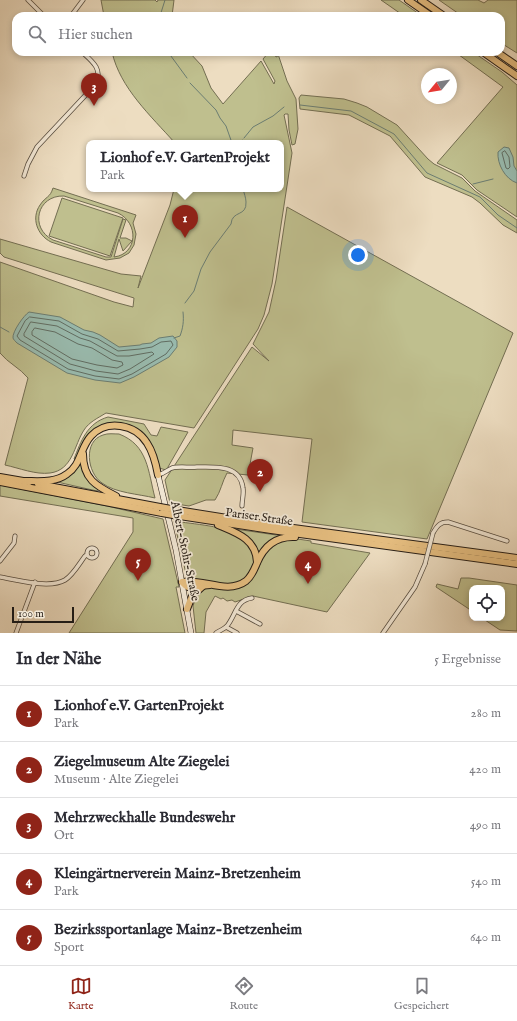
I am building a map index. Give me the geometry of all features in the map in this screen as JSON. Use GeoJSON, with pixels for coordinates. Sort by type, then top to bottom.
{"type":"FeatureCollection","features":[{"type":"Feature","properties":{"kind":"highway"},"geometry":{"type":"LineString","coordinates":[[408,0],[425,12]]}},
{"type":"Feature","properties":{"kind":"highway"},"geometry":{"type":"LineString","coordinates":[[422,0],[438,12]]}},
{"type":"Feature","properties":{"kind":"highway"},"geometry":{"type":"LineString","coordinates":[[489,56],[517,76]]}},
{"type":"Feature","properties":{"kind":"highway"},"geometry":{"type":"LineString","coordinates":[[503,56],[517,65]]}},
{"type":"Feature","properties":{"kind":"highway"},"geometry":{"type":"LineString","coordinates":[[504,67],[517,82]]}},
{"type":"Feature","properties":{"kind":"highway"},"geometry":{"type":"LineString","coordinates":[[25,481],[48,481],[64,476],[72,471],[89,438],[98,431],[111,426],[125,427],[136,432],[146,441],[153,454],[158,474]]}},
{"type":"Feature","properties":{"kind":"highway"},"geometry":{"type":"LineString","coordinates":[[83,452],[84,467],[92,481],[100,488],[124,500]]}},
{"type":"Feature","properties":{"kind":"highway","name":"Pariser Straße"},"geometry":{"type":"LineString","coordinates":[[0,477],[124,500],[161,510]]}},
{"type":"Feature","properties":{"kind":"highway","name":"Pariser Straße"},"geometry":{"type":"LineString","coordinates":[[0,482],[172,512],[517,558]]}},
{"type":"Feature","properties":{"kind":"highway","name":"Pariser Straße"},"geometry":{"type":"LineString","coordinates":[[172,512],[209,521],[517,564]]}},
{"type":"Feature","properties":{"kind":"highway"},"geometry":{"type":"LineString","coordinates":[[209,521],[248,539],[255,552],[257,564]]}},
{"type":"Feature","properties":{"kind":"highway"},"geometry":{"type":"LineString","coordinates":[[182,582],[188,587],[207,585],[231,586],[240,584],[252,575],[264,550],[276,540],[292,536],[318,537]]}},
{"type":"Feature","properties":{"kind":"highway"},"geometry":{"type":"LineString","coordinates":[[187,608],[192,596],[207,585]]}},
{"type":"Feature","properties":{"kind":"street"},"geometry":{"type":"LineString","coordinates":[[28,0],[40,12]]}},
{"type":"Feature","properties":{"kind":"street"},"geometry":{"type":"LineString","coordinates":[[74,12],[83,0]]}},
{"type":"Feature","properties":{"kind":"street"},"geometry":{"type":"LineString","coordinates":[[24,176],[28,164],[37,147],[98,81],[99,74],[97,68],[86,56]]}},
{"type":"Feature","properties":{"kind":"street"},"geometry":{"type":"LineString","coordinates":[[158,474],[165,473],[174,468],[221,467],[230,469],[241,480],[243,488],[242,506]]}},
{"type":"Feature","properties":{"kind":"street","name":"Albert-Stohr-Straße"},"geometry":{"type":"LineString","coordinates":[[158,474],[182,582],[191,633]]}},
{"type":"Feature","properties":{"kind":"street"},"geometry":{"type":"LineString","coordinates":[[383,633],[415,587],[425,564],[433,533],[438,525],[448,522],[507,541]]}},
{"type":"Feature","properties":{"kind":"street"},"geometry":{"type":"LineString","coordinates":[[0,562],[14,543],[15,536]]}},
{"type":"Feature","properties":{"kind":"street"},"geometry":{"type":"LineString","coordinates":[[0,577],[54,584],[65,580],[87,555]]}},
{"type":"Feature","properties":{"kind":"street"},"geometry":{"type":"LineString","coordinates":[[16,633],[35,582]]}},
{"type":"Feature","properties":{"kind":"street"},"geometry":{"type":"LineString","coordinates":[[216,633],[226,627],[241,602],[252,598]]}},
{"type":"Feature","properties":{"kind":"street"},"geometry":{"type":"LineString","coordinates":[[236,611],[260,624]]}},
{"type":"Feature","properties":{"kind":"street"},"geometry":{"type":"LineString","coordinates":[[226,627],[237,633]]}},
{"type":"Feature","properties":{"kind":"green space"},"geometry":{"type":"Polygon","coordinates":[[[101,0],[155,0],[157,2],[158,0],[174,0],[172,12],[103,12],[101,0]]]}},
{"type":"Feature","properties":{"kind":"green space"},"geometry":{"type":"Polygon","coordinates":[[[381,0],[399,0],[416,12],[398,12],[381,0]]]}},
{"type":"Feature","properties":{"kind":"green space"},"geometry":{"type":"Polygon","coordinates":[[[439,0],[478,0],[484,3],[488,0],[517,0],[517,53],[505,46],[505,12],[456,12],[439,0]]]}},
{"type":"Feature","properties":{"kind":"green space"},"geometry":{"type":"Polygon","coordinates":[[[113,56],[193,56],[202,66],[211,88],[223,104],[261,61],[274,84],[275,81],[263,59],[266,56],[279,56],[287,81],[296,99],[298,129],[295,144],[292,145],[288,114],[285,114],[292,153],[272,284],[264,315],[258,329],[194,428],[106,413],[86,427],[72,456],[64,467],[58,471],[50,473],[33,472],[5,465],[28,378],[0,353],[0,262],[114,302],[133,307],[134,298],[4,257],[0,253],[0,239],[121,274],[141,276],[138,288],[170,205],[173,192],[284,192],[284,140],[172,140],[138,101],[122,78],[113,56]]]}},
{"type":"Feature","properties":{"kind":"green space"},"geometry":{"type":"Polygon","coordinates":[[[460,56],[479,56],[502,72],[517,85],[517,217],[477,190],[462,175],[437,163],[503,87],[460,56]]]}},
{"type":"Feature","properties":{"kind":"green space"},"geometry":{"type":"Polygon","coordinates":[[[301,95],[344,99],[357,103],[367,107],[397,125],[434,164],[462,178],[475,191],[517,220],[517,233],[503,225],[472,197],[425,177],[390,136],[349,115],[300,109],[299,98],[301,95]]]}},
{"type":"Feature","properties":{"kind":"green space"},"geometry":{"type":"Polygon","coordinates":[[[53,188],[136,215],[133,223],[136,234],[134,245],[129,253],[120,258],[106,260],[46,239],[39,231],[36,215],[40,205],[53,188]],[[64,196],[55,197],[48,201],[42,206],[39,213],[39,221],[45,235],[53,240],[106,257],[111,257],[123,219],[126,220],[120,238],[126,238],[132,241],[133,238],[130,224],[125,218],[118,213],[64,196]],[[119,239],[114,257],[122,255],[128,250],[132,241],[123,251],[119,239]]]}},
{"type":"Feature","properties":{"kind":"green space"},"geometry":{"type":"Polygon","coordinates":[[[62,198],[123,218],[110,256],[49,236],[62,198]]]}},
{"type":"Feature","properties":{"kind":"green space"},"geometry":{"type":"Polygon","coordinates":[[[287,207],[513,333],[427,539],[302,522],[312,439],[233,430],[232,445],[253,448],[248,475],[227,473],[215,500],[206,500],[189,506],[170,503],[165,480],[252,347],[269,361],[253,344],[269,312],[276,280],[287,207]]]}},
{"type":"Feature","properties":{"kind":"green space"},"geometry":{"type":"Polygon","coordinates":[[[108,417],[144,424],[151,435],[157,436],[161,427],[188,432],[168,469],[166,470],[159,468],[137,431],[100,427],[77,460],[74,459],[82,439],[90,428],[108,417]]]}},
{"type":"Feature","properties":{"kind":"green space"},"geometry":{"type":"Polygon","coordinates":[[[119,434],[129,439],[141,452],[148,469],[155,498],[114,489],[102,483],[93,472],[89,458],[92,444],[97,438],[103,435],[119,434]]]}},
{"type":"Feature","properties":{"kind":"green space"},"geometry":{"type":"Polygon","coordinates":[[[79,463],[81,463],[98,489],[97,491],[57,482],[79,463]]]}},
{"type":"Feature","properties":{"kind":"green space"},"geometry":{"type":"Polygon","coordinates":[[[0,485],[107,506],[163,519],[179,587],[176,587],[185,633],[69,633],[133,532],[133,518],[0,496],[0,485]]]}},
{"type":"Feature","properties":{"kind":"green space"},"geometry":{"type":"Polygon","coordinates":[[[174,521],[199,524],[227,530],[240,536],[251,549],[253,556],[253,570],[249,576],[243,581],[235,584],[224,585],[192,578],[186,574],[174,521]]]}},
{"type":"Feature","properties":{"kind":"green space"},"geometry":{"type":"Polygon","coordinates":[[[235,529],[283,536],[259,555],[255,546],[250,540],[235,529]]]}},
{"type":"Feature","properties":{"kind":"green space"},"geometry":{"type":"Polygon","coordinates":[[[291,538],[370,553],[327,612],[253,596],[235,602],[232,600],[227,601],[223,598],[221,599],[215,596],[206,612],[204,633],[196,633],[193,606],[196,597],[204,588],[251,580],[269,548],[277,542],[291,538]]]}},
{"type":"Feature","properties":{"kind":"green space"},"geometry":{"type":"Polygon","coordinates":[[[461,578],[517,585],[517,631],[500,630],[486,621],[505,621],[505,585],[469,585],[469,609],[436,587],[437,584],[458,589],[461,578]]]}},
{"type":"Feature","properties":{"kind":"water"},"geometry":{"type":"Polygon","coordinates":[[[504,147],[509,148],[513,157],[514,166],[517,171],[517,183],[505,175],[500,166],[498,152],[504,147]]]}},
{"type":"Feature","properties":{"kind":"water"},"geometry":{"type":"Polygon","coordinates":[[[29,312],[60,317],[84,330],[100,335],[119,347],[151,343],[159,338],[173,336],[177,341],[177,347],[169,357],[134,377],[120,383],[95,380],[67,373],[16,342],[13,338],[14,332],[21,320],[29,312]]]}},
{"type":"Feature","properties":{"kind":"waterway"},"geometry":{"type":"LineString","coordinates":[[161,12],[165,0]]}},
{"type":"Feature","properties":{"kind":"waterway"},"geometry":{"type":"LineString","coordinates":[[171,56],[187,78]]}},
{"type":"Feature","properties":{"kind":"waterway"},"geometry":{"type":"LineString","coordinates":[[190,83],[216,110],[226,126],[231,140]]}},
{"type":"Feature","properties":{"kind":"waterway"},"geometry":{"type":"LineString","coordinates":[[300,105],[351,111],[394,134],[427,173],[480,197],[498,215],[517,228]]}},
{"type":"Feature","properties":{"kind":"waterway"},"geometry":{"type":"LineString","coordinates":[[244,138],[253,127],[273,116],[284,107]]}},
{"type":"Feature","properties":{"kind":"waterway"},"geometry":{"type":"LineString","coordinates":[[473,184],[493,179]]}},
{"type":"Feature","properties":{"kind":"waterway"},"geometry":{"type":"LineString","coordinates":[[185,303],[194,291],[201,269],[210,252],[231,224],[234,217],[242,212],[246,207],[244,192]]}},
{"type":"Feature","properties":{"kind":"waterway"},"geometry":{"type":"LineString","coordinates":[[174,338],[180,336],[183,327],[183,312]]}},
{"type":"Feature","properties":{"kind":"waterway"},"geometry":{"type":"LineString","coordinates":[[0,327],[9,332]]}},
{"type":"Feature","properties":{"kind":"place","name":"Mehrzweckhalle Bundeswehr"},"geometry":{"type":"Point","coordinates":[94,106]}},
{"type":"Feature","properties":{"kind":"place","name":"Lionhof e.V. GartenProjekt"},"geometry":{"type":"Point","coordinates":[185,238]}},
{"type":"Feature","properties":{"kind":"place","name":"Ziegelmuseum Alte Ziegelei"},"geometry":{"type":"Point","coordinates":[260,492]}},
{"type":"Feature","properties":{"kind":"place","name":"Bezirkssportanlage Mainz-Bretzenheim"},"geometry":{"type":"Point","coordinates":[138,581]}},
{"type":"Feature","properties":{"kind":"place","name":"Kleingärtnerverein Mainz-Bretzenheim"},"geometry":{"type":"Point","coordinates":[308,584]}}]}
